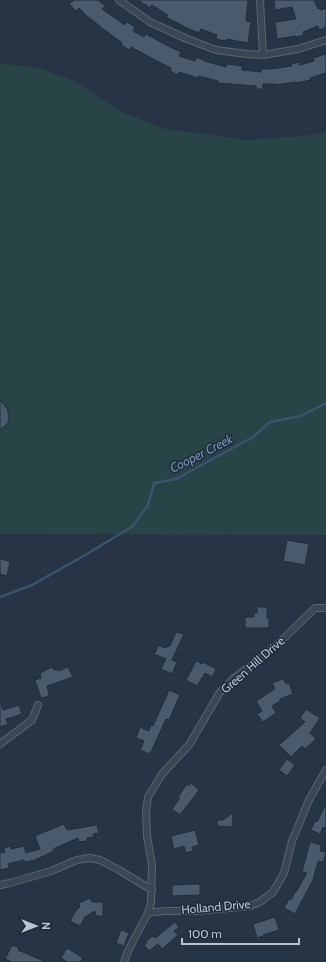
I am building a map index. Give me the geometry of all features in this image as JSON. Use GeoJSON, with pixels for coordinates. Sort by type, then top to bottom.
{"type":"FeatureCollection","features":[{"type":"Feature","properties":{"kind":"street"},"geometry":{"type":"LineString","coordinates":[[119,0],[150,22],[216,50],[263,55],[298,49],[326,40]]}},
{"type":"Feature","properties":{"kind":"street"},"geometry":{"type":"LineString","coordinates":[[260,0],[263,55]]}},
{"type":"Feature","properties":{"kind":"street","name":"Green Hill Drive"},"geometry":{"type":"LineString","coordinates":[[148,913],[151,903],[152,865],[147,836],[146,812],[148,797],[162,774],[189,745],[220,692],[233,679],[277,645],[315,608],[326,608]]}},
{"type":"Feature","properties":{"kind":"street"},"geometry":{"type":"LineString","coordinates":[[0,744],[32,720],[38,705]]}},
{"type":"Feature","properties":{"kind":"street","name":"Holland Drive"},"geometry":{"type":"LineString","coordinates":[[148,913],[166,911],[197,911],[250,906],[260,902],[274,892],[284,873],[292,841],[308,800],[326,770]]}},
{"type":"Feature","properties":{"kind":"street"},"geometry":{"type":"LineString","coordinates":[[0,885],[51,871],[77,860],[90,858],[100,860],[152,890]]}},
{"type":"Feature","properties":{"kind":"street"},"geometry":{"type":"LineString","coordinates":[[124,962],[129,949],[148,913]]}},
{"type":"Feature","properties":{"kind":"green space"},"geometry":{"type":"Polygon","coordinates":[[[0,63],[38,68],[74,81],[119,111],[165,129],[248,140],[304,136],[326,132],[326,535],[0,534],[0,63]]]}},
{"type":"Feature","properties":{"kind":"building"},"geometry":{"type":"Polygon","coordinates":[[[74,0],[98,0],[105,6],[102,9],[125,25],[127,22],[135,27],[133,31],[144,37],[146,34],[181,52],[179,56],[195,61],[196,57],[204,61],[226,67],[227,64],[242,66],[242,70],[261,72],[261,69],[292,66],[291,64],[299,62],[300,65],[314,61],[313,58],[326,54],[326,73],[310,78],[311,80],[296,83],[275,85],[263,84],[263,89],[256,89],[256,86],[218,83],[218,81],[199,76],[198,78],[179,72],[178,75],[170,71],[171,68],[131,47],[129,50],[121,45],[122,43],[79,8],[76,11],[69,4],[74,0]]]}},
{"type":"Feature","properties":{"kind":"building"},"geometry":{"type":"Polygon","coordinates":[[[138,0],[248,0],[246,21],[251,22],[248,43],[227,39],[226,41],[216,39],[217,35],[201,29],[199,33],[166,17],[168,15],[152,5],[150,8],[138,0]]]}},
{"type":"Feature","properties":{"kind":"building"},"geometry":{"type":"Polygon","coordinates":[[[274,0],[314,0],[318,9],[320,8],[321,10],[326,8],[326,27],[319,30],[318,26],[303,32],[304,35],[277,39],[275,22],[296,19],[292,7],[275,10],[274,0]]]}},
{"type":"Feature","properties":{"kind":"building"},"geometry":{"type":"Polygon","coordinates":[[[0,400],[7,408],[9,416],[8,423],[0,430],[0,400]]]}},
{"type":"Feature","properties":{"kind":"building"},"geometry":{"type":"Polygon","coordinates":[[[287,540],[309,544],[305,565],[283,561],[287,540]]]}},
{"type":"Feature","properties":{"kind":"building"},"geometry":{"type":"Polygon","coordinates":[[[0,559],[10,561],[7,576],[0,574],[0,559]]]}},
{"type":"Feature","properties":{"kind":"building"},"geometry":{"type":"Polygon","coordinates":[[[257,607],[267,607],[269,628],[245,628],[245,617],[254,617],[254,613],[257,613],[257,607]]]}},
{"type":"Feature","properties":{"kind":"building"},"geometry":{"type":"Polygon","coordinates":[[[176,632],[184,634],[172,660],[177,662],[172,674],[161,669],[166,659],[154,654],[159,645],[164,648],[170,646],[176,632]]]}},
{"type":"Feature","properties":{"kind":"building"},"geometry":{"type":"Polygon","coordinates":[[[196,661],[202,664],[203,662],[216,669],[212,677],[205,673],[197,686],[186,680],[196,661]]]}},
{"type":"Feature","properties":{"kind":"building"},"geometry":{"type":"Polygon","coordinates":[[[52,667],[54,670],[57,669],[58,671],[68,667],[73,677],[47,686],[49,696],[41,698],[35,680],[41,678],[40,673],[52,667]]]}},
{"type":"Feature","properties":{"kind":"building"},"geometry":{"type":"Polygon","coordinates":[[[283,679],[286,684],[289,683],[293,694],[280,699],[280,701],[272,706],[276,713],[263,722],[257,714],[262,711],[256,701],[275,689],[272,683],[283,679]]]}},
{"type":"Feature","properties":{"kind":"building"},"geometry":{"type":"Polygon","coordinates":[[[169,690],[180,695],[169,720],[166,719],[150,754],[140,750],[144,741],[136,738],[140,727],[149,731],[151,725],[153,726],[169,690]]]}},
{"type":"Feature","properties":{"kind":"building"},"geometry":{"type":"Polygon","coordinates":[[[0,704],[3,710],[19,705],[22,714],[6,719],[8,724],[0,727],[0,704]]]}},
{"type":"Feature","properties":{"kind":"building"},"geometry":{"type":"Polygon","coordinates":[[[306,709],[320,718],[310,733],[316,739],[305,749],[302,746],[291,757],[279,745],[305,722],[300,718],[306,709]]]}},
{"type":"Feature","properties":{"kind":"building"},"geometry":{"type":"Polygon","coordinates":[[[287,759],[295,765],[287,776],[279,770],[287,759]]]}},
{"type":"Feature","properties":{"kind":"building"},"geometry":{"type":"Polygon","coordinates":[[[191,783],[199,790],[180,815],[172,809],[180,798],[178,797],[187,784],[189,786],[191,783]]]}},
{"type":"Feature","properties":{"kind":"building"},"geometry":{"type":"Polygon","coordinates":[[[326,804],[326,829],[323,827],[320,834],[311,830],[326,804]]]}},
{"type":"Feature","properties":{"kind":"building"},"geometry":{"type":"Polygon","coordinates":[[[233,813],[232,827],[217,826],[217,820],[223,820],[233,813]]]}},
{"type":"Feature","properties":{"kind":"building"},"geometry":{"type":"Polygon","coordinates":[[[64,824],[67,830],[97,825],[99,833],[93,834],[94,837],[87,838],[87,841],[78,842],[78,838],[53,849],[54,851],[35,860],[25,862],[24,860],[8,864],[9,868],[0,870],[0,853],[5,852],[4,848],[10,846],[11,849],[24,846],[26,853],[40,849],[35,836],[64,824]]]}},
{"type":"Feature","properties":{"kind":"building"},"geometry":{"type":"Polygon","coordinates":[[[195,830],[199,845],[192,847],[193,851],[186,853],[184,846],[174,849],[171,836],[195,830]]]}},
{"type":"Feature","properties":{"kind":"building"},"geometry":{"type":"Polygon","coordinates":[[[310,842],[321,845],[320,851],[326,852],[323,862],[318,861],[313,880],[295,914],[284,908],[289,899],[291,900],[307,873],[302,872],[310,842]]]}},
{"type":"Feature","properties":{"kind":"building"},"geometry":{"type":"Polygon","coordinates":[[[200,884],[200,895],[172,896],[172,885],[200,884]]]}},
{"type":"Feature","properties":{"kind":"building"},"geometry":{"type":"Polygon","coordinates":[[[90,898],[92,902],[103,902],[103,916],[96,916],[95,911],[85,917],[80,926],[70,921],[77,909],[80,907],[79,903],[90,898]]]}},
{"type":"Feature","properties":{"kind":"building"},"geometry":{"type":"Polygon","coordinates":[[[275,917],[279,930],[257,938],[253,924],[275,917]]]}},
{"type":"Feature","properties":{"kind":"building"},"geometry":{"type":"Polygon","coordinates":[[[175,922],[179,927],[174,931],[178,935],[162,949],[158,944],[149,951],[144,945],[147,943],[146,941],[153,936],[155,938],[175,922]]]}},
{"type":"Feature","properties":{"kind":"building"},"geometry":{"type":"Polygon","coordinates":[[[121,930],[129,933],[124,946],[116,943],[121,930]]]}},
{"type":"Feature","properties":{"kind":"building"},"geometry":{"type":"Polygon","coordinates":[[[12,945],[19,948],[18,950],[46,962],[12,962],[5,959],[12,945]]]}},
{"type":"Feature","properties":{"kind":"building"},"geometry":{"type":"Polygon","coordinates":[[[67,948],[83,958],[80,962],[67,962],[61,958],[67,948]]]}},
{"type":"Feature","properties":{"kind":"waterway","name":"Cooper Creek"},"geometry":{"type":"LineString","coordinates":[[0,597],[32,585],[133,526],[148,505],[154,483],[176,479],[253,437],[270,422],[301,416],[326,403]]}}]}
